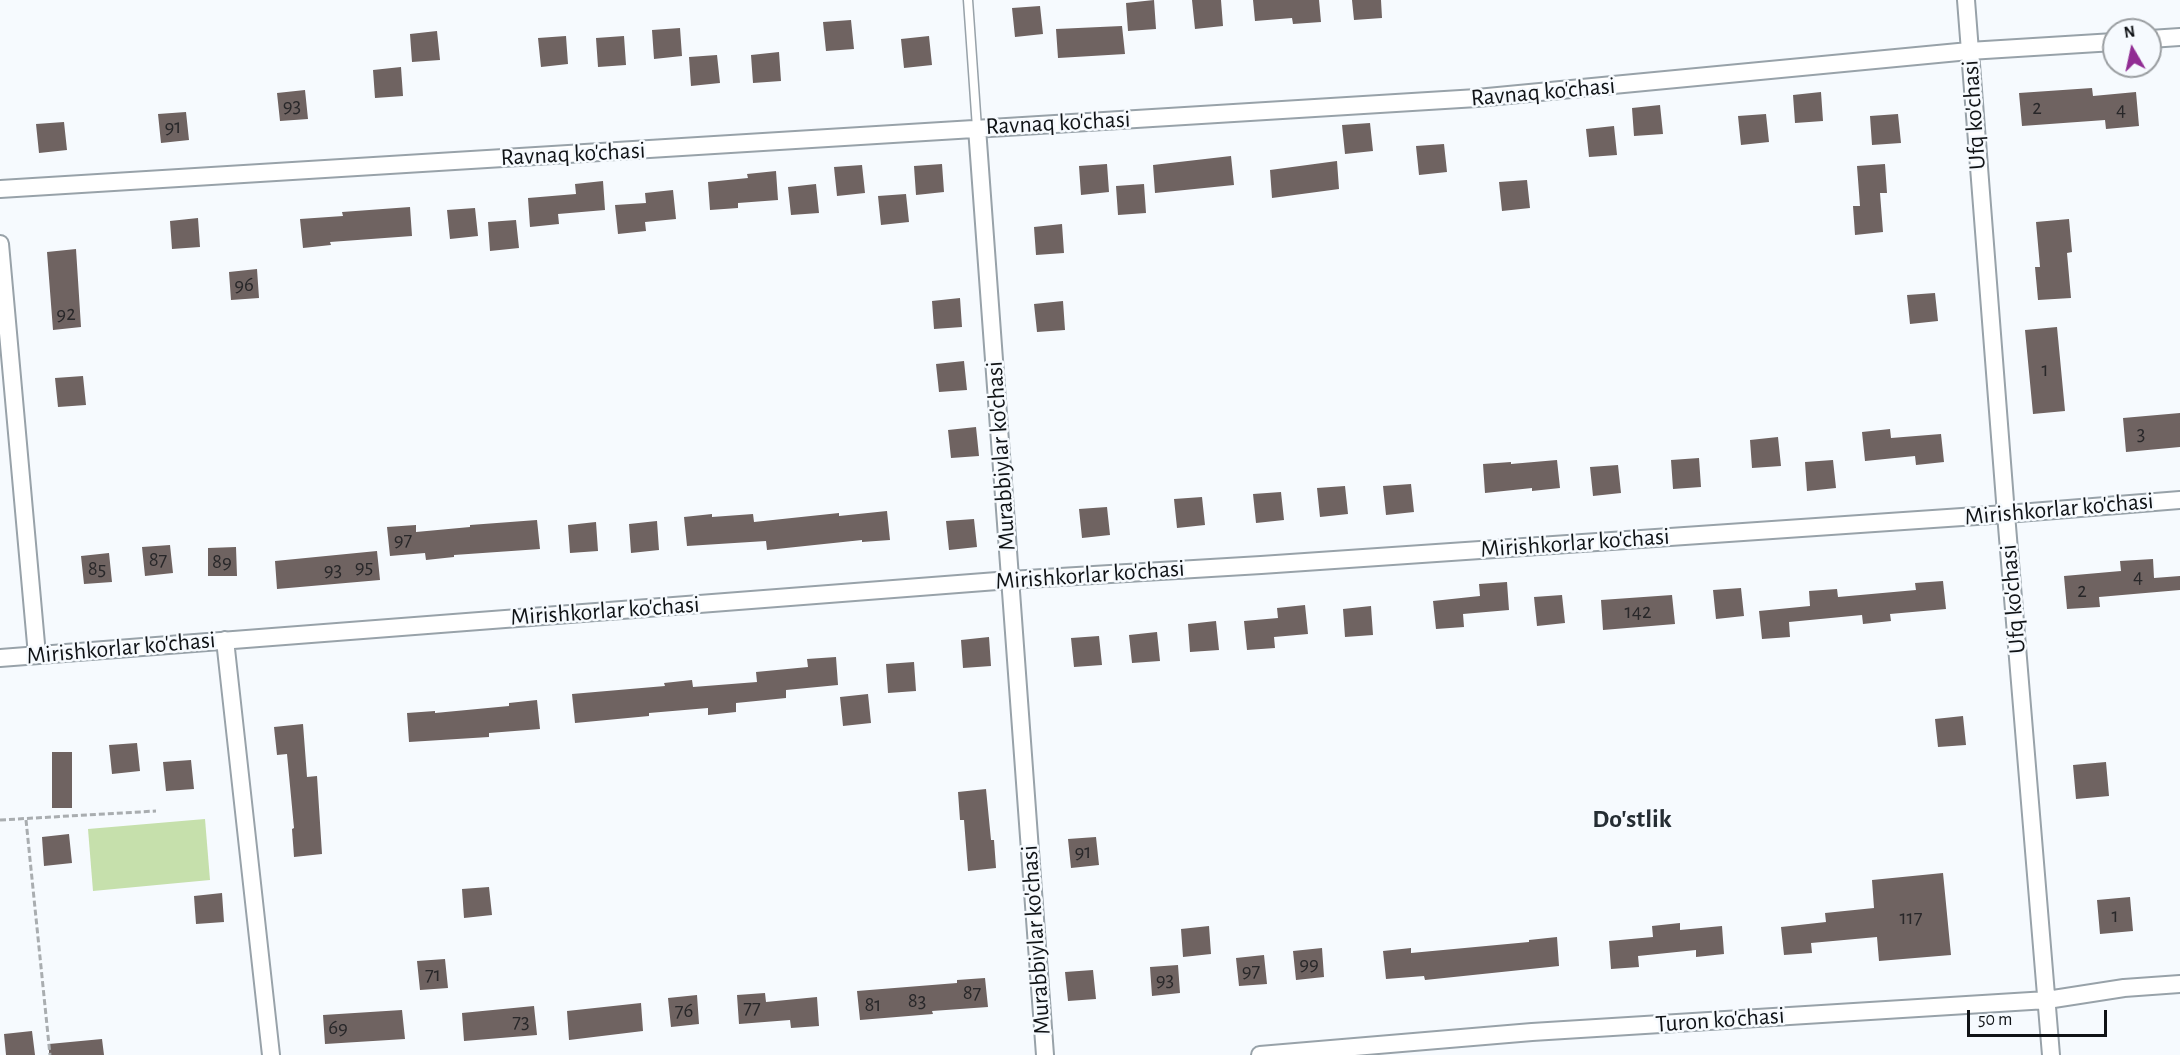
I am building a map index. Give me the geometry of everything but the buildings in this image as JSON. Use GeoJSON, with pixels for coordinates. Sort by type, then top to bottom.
{"type":"FeatureCollection","features":[{"type":"Feature","properties":{"kind":"street","name":"Ufq ko'chasi"},"geometry":{"type":"LineString","coordinates":[[1966,0],[2051,1055]]}},
{"type":"Feature","properties":{"kind":"street"},"geometry":{"type":"LineString","coordinates":[[2162,38],[2180,37]]}},
{"type":"Feature","properties":{"kind":"street","name":"Ravnaq ko'chasi"},"geometry":{"type":"LineString","coordinates":[[0,189],[1477,98],[1969,51],[2102,43]]}},
{"type":"Feature","properties":{"kind":"street","name":"Murabbiylar ko'chasi"},"geometry":{"type":"LineString","coordinates":[[977,128],[1045,1055]]}},
{"type":"Feature","properties":{"kind":"street"},"geometry":{"type":"LineString","coordinates":[[0,244],[37,655]]}},
{"type":"Feature","properties":{"kind":"street","name":"Mirishkorlar ko'chasi"},"geometry":{"type":"LineString","coordinates":[[0,658],[1010,580],[1262,565],[2180,500]]}},
{"type":"Feature","properties":{"kind":"street"},"geometry":{"type":"LineString","coordinates":[[225,640],[271,1055]]}},
{"type":"Feature","properties":{"kind":"street","name":"Turon ko'chasi"},"geometry":{"type":"LineString","coordinates":[[1260,1055],[1532,1032],[2047,1000],[2124,988],[2180,984]]}},
{"type":"Feature","properties":{"kind":"lane","name":"Murabbiylar ko'chasi"},"geometry":{"type":"LineString","coordinates":[[968,0],[977,128]]}},
{"type":"Feature","properties":{"kind":"path"},"geometry":{"type":"LineString","coordinates":[[0,820],[156,811]]}},
{"type":"Feature","properties":{"kind":"path"},"geometry":{"type":"LineString","coordinates":[[26,820],[50,1055]]}},
{"type":"Feature","properties":{"kind":"green space"},"geometry":{"type":"Polygon","coordinates":[[[205,819],[210,880],[93,891],[88,829],[205,819]]]}},
{"type":"Feature","properties":{"kind":"district","name":"Do'stlik"},"geometry":{"type":"Point","coordinates":[1632,819]}}]}
